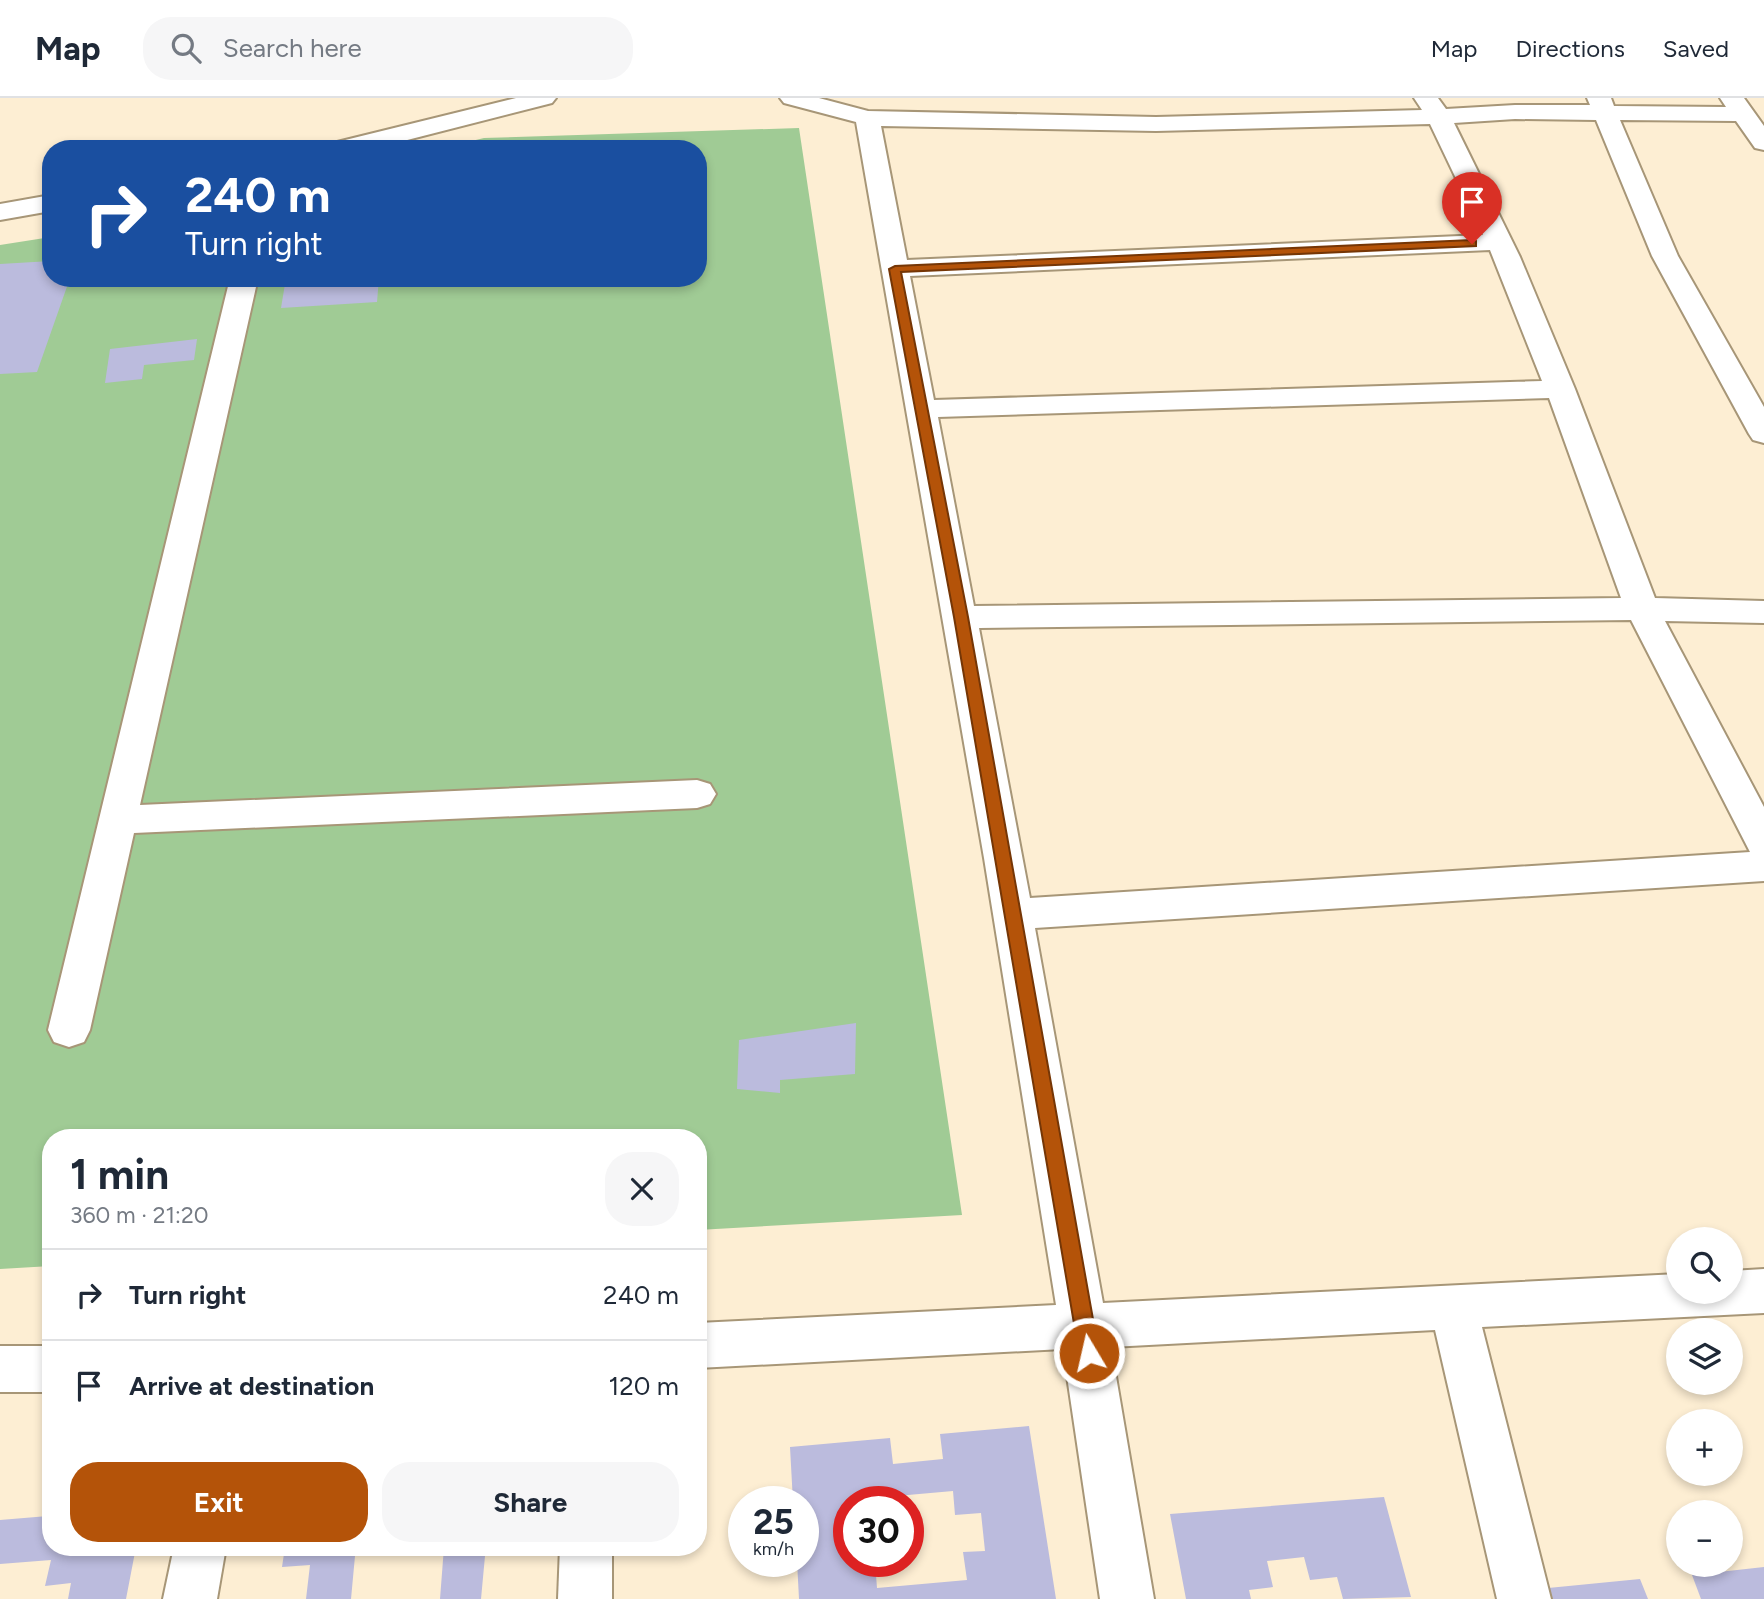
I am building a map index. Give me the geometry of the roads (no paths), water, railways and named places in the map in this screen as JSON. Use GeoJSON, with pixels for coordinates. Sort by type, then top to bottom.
{"type":"FeatureCollection","features":[{"type":"Feature","properties":{"kind":"street"},"geometry":{"type":"LineString","coordinates":[[380,140],[544,98]]}},
{"type":"Feature","properties":{"kind":"street"},"geometry":{"type":"LineString","coordinates":[[792,98],[867,118],[1156,124],[1253,122],[1331,109],[1511,105],[1737,106],[1764,143]]}},
{"type":"Feature","properties":{"kind":"street"},"geometry":{"type":"LineString","coordinates":[[1241,98],[1253,122]]}},
{"type":"Feature","properties":{"kind":"street"},"geometry":{"type":"LineString","coordinates":[[1602,105],[1665,256],[1764,434]]}},
{"type":"Feature","properties":{"kind":"street"},"geometry":{"type":"LineString","coordinates":[[1433,108],[1500,242],[1560,389],[1642,609],[1764,843]]}},
{"type":"Feature","properties":{"kind":"street"},"geometry":{"type":"LineString","coordinates":[[867,118],[961,617],[1085,1326],[1127,1599]]}},
{"type":"Feature","properties":{"kind":"street"},"geometry":{"type":"LineString","coordinates":[[0,212],[42,205]]}},
{"type":"Feature","properties":{"kind":"street"},"geometry":{"type":"LineString","coordinates":[[895,269],[1500,242]]}},
{"type":"Feature","properties":{"kind":"street"},"geometry":{"type":"LineString","coordinates":[[69,1030],[242,287]]}},
{"type":"Feature","properties":{"kind":"street"},"geometry":{"type":"LineString","coordinates":[[921,410],[1560,389]]}},
{"type":"Feature","properties":{"kind":"street"},"geometry":{"type":"LineString","coordinates":[[961,617],[1642,609],[1764,612]]}},
{"type":"Feature","properties":{"kind":"street"},"geometry":{"type":"LineString","coordinates":[[118,820],[697,794]]}},
{"type":"Feature","properties":{"kind":"street"},"geometry":{"type":"LineString","coordinates":[[1013,914],[1764,866]]}},
{"type":"Feature","properties":{"kind":"street"},"geometry":{"type":"LineString","coordinates":[[707,1346],[1764,1291]]}},
{"type":"Feature","properties":{"kind":"street"},"geometry":{"type":"LineString","coordinates":[[1452,1306],[1524,1599]]}},
{"type":"Feature","properties":{"kind":"street"},"geometry":{"type":"LineString","coordinates":[[0,1369],[42,1369]]}},
{"type":"Feature","properties":{"kind":"street"},"geometry":{"type":"LineString","coordinates":[[190,1599],[198,1556]]}},
{"type":"Feature","properties":{"kind":"street"},"geometry":{"type":"LineString","coordinates":[[585,1599],[586,1556]]}}]}
